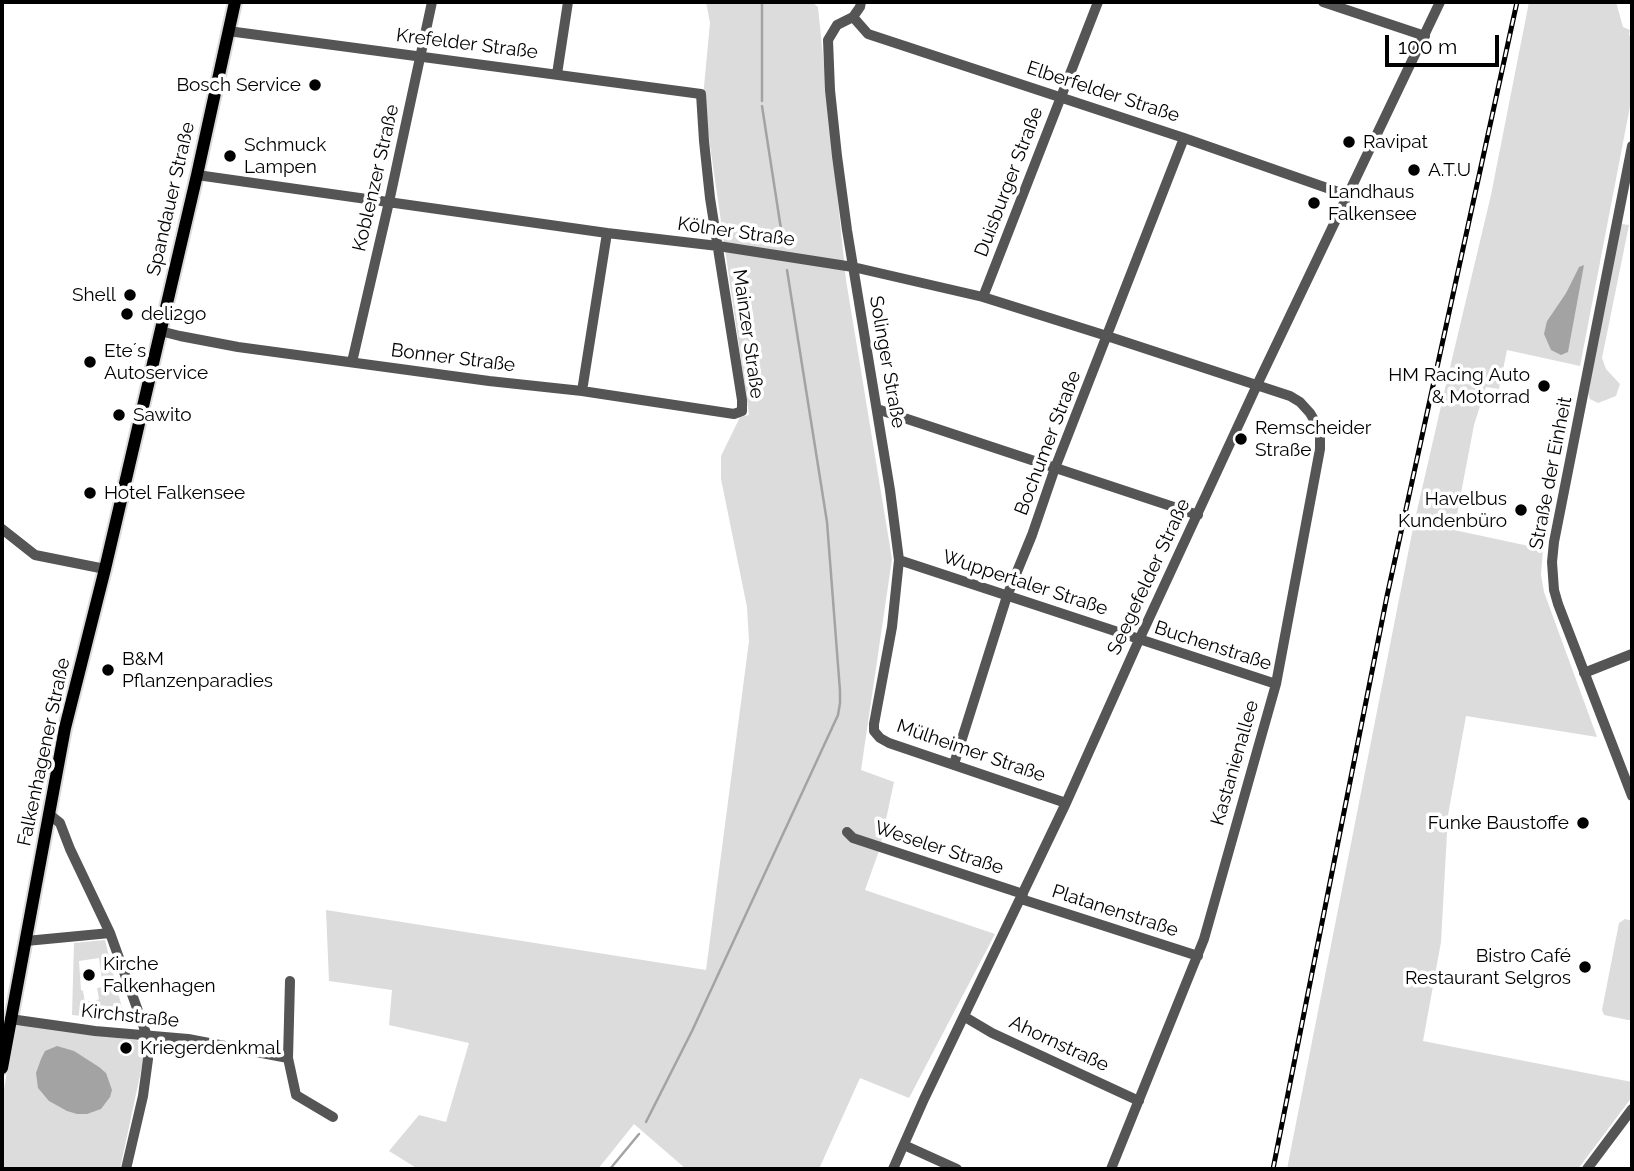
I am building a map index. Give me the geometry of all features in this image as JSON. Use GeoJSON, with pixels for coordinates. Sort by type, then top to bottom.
{"type":"FeatureCollection","features":[{"type":"Feature","properties":{"kind":"main road","name":"Spandauer Straße"},"geometry":{"type":"LineString","coordinates":[[105,569],[235,2]]}},
{"type":"Feature","properties":{"kind":"main road","name":"Falkenhagener Straße"},"geometry":{"type":"LineString","coordinates":[[2,1068],[65,728],[105,569]]}},
{"type":"Feature","properties":{"kind":"street","name":"Koblenzer Straße"},"geometry":{"type":"LineString","coordinates":[[352,362],[432,2]]}},
{"type":"Feature","properties":{"kind":"street"},"geometry":{"type":"LineString","coordinates":[[557,74],[568,2]]}},
{"type":"Feature","properties":{"kind":"street"},"geometry":{"type":"LineString","coordinates":[[853,17],[860,7],[860,2]]}},
{"type":"Feature","properties":{"kind":"street","name":"Duisburger Straße"},"geometry":{"type":"LineString","coordinates":[[983,298],[1098,2]]}},
{"type":"Feature","properties":{"kind":"street"},"geometry":{"type":"LineString","coordinates":[[1323,2],[1425,36]]}},
{"type":"Feature","properties":{"kind":"street","name":"Seegefelder Straße"},"geometry":{"type":"LineString","coordinates":[[893,1169],[1066,803],[1257,385],[1440,2]]}},
{"type":"Feature","properties":{"kind":"street","name":"Elberfelder Straße"},"geometry":{"type":"LineString","coordinates":[[853,17],[868,34],[1060,96],[1347,195]]}},
{"type":"Feature","properties":{"kind":"street","name":"Solinger Straße"},"geometry":{"type":"LineString","coordinates":[[853,17],[838,25],[828,40],[830,90],[853,267],[899,560],[892,627],[874,724]]}},
{"type":"Feature","properties":{"kind":"street","name":"Krefelder Straße"},"geometry":{"type":"LineString","coordinates":[[228,31],[701,94]]}},
{"type":"Feature","properties":{"kind":"street","name":"Mainzer Straße"},"geometry":{"type":"LineString","coordinates":[[701,94],[704,141],[742,411]]}},
{"type":"Feature","properties":{"kind":"street","name":"Bochumer Straße"},"geometry":{"type":"LineString","coordinates":[[954,764],[1007,596],[1184,138]]}},
{"type":"Feature","properties":{"kind":"street","name":"Straße der Einheit"},"geometry":{"type":"LineString","coordinates":[[1632,146],[1552,562],[1558,604],[1632,796]]}},
{"type":"Feature","properties":{"kind":"street","name":"Kölner Straße"},"geometry":{"type":"LineString","coordinates":[[197,175],[853,267],[983,298],[1107,335],[1257,385]]}},
{"type":"Feature","properties":{"kind":"street"},"geometry":{"type":"LineString","coordinates":[[582,391],[607,233]]}},
{"type":"Feature","properties":{"kind":"street","name":"Bonner Straße"},"geometry":{"type":"LineString","coordinates":[[160,331],[238,346],[352,362],[582,391],[734,414],[742,411]]}},
{"type":"Feature","properties":{"kind":"street","name":"Kastanienallee"},"geometry":{"type":"LineString","coordinates":[[1111,1169],[1198,956],[1276,684],[1317,466],[1320,437],[1310,412],[1290,396],[1257,385]]}},
{"type":"Feature","properties":{"kind":"street"},"geometry":{"type":"LineString","coordinates":[[877,409],[1198,515]]}},
{"type":"Feature","properties":{"kind":"street"},"geometry":{"type":"LineString","coordinates":[[2,529],[35,555],[105,569]]}},
{"type":"Feature","properties":{"kind":"street","name":"Wuppertaler Straße"},"geometry":{"type":"LineString","coordinates":[[899,560],[1139,640]]}},
{"type":"Feature","properties":{"kind":"street","name":"Buchenstraße"},"geometry":{"type":"LineString","coordinates":[[1139,640],[1276,684]]}},
{"type":"Feature","properties":{"kind":"street"},"geometry":{"type":"LineString","coordinates":[[1584,673],[1632,654]]}},
{"type":"Feature","properties":{"kind":"street","name":"Mülheimer Straße"},"geometry":{"type":"LineString","coordinates":[[874,724],[874,731],[889,743],[1066,803]]}},
{"type":"Feature","properties":{"kind":"street"},"geometry":{"type":"LineString","coordinates":[[50,815],[60,822],[110,933],[147,1036],[148,1059],[143,1096],[126,1169]]}},
{"type":"Feature","properties":{"kind":"street","name":"Weseler Straße"},"geometry":{"type":"LineString","coordinates":[[847,832],[853,838],[1022,897]]}},
{"type":"Feature","properties":{"kind":"street","name":"Platanenstraße"},"geometry":{"type":"LineString","coordinates":[[1022,897],[1198,956]]}},
{"type":"Feature","properties":{"kind":"street"},"geometry":{"type":"LineString","coordinates":[[26,941],[110,933]]}},
{"type":"Feature","properties":{"kind":"street"},"geometry":{"type":"LineString","coordinates":[[290,981],[288,1058],[296,1096],[333,1117]]}},
{"type":"Feature","properties":{"kind":"street","name":"Ahornstraße"},"geometry":{"type":"LineString","coordinates":[[965,1017],[1139,1101]]}},
{"type":"Feature","properties":{"kind":"street","name":"Kirchstraße"},"geometry":{"type":"LineString","coordinates":[[10,1019],[95,1031],[188,1039],[288,1058]]}},
{"type":"Feature","properties":{"kind":"street"},"geometry":{"type":"LineString","coordinates":[[1587,1169],[1632,1109]]}},
{"type":"Feature","properties":{"kind":"street"},"geometry":{"type":"LineString","coordinates":[[904,1145],[957,1169]]}},
{"type":"Feature","properties":{"kind":"shaded area"},"geometry":{"type":"Polygon","coordinates":[[[706,2],[812,2],[818,7],[846,280],[892,559],[861,770],[894,782],[880,848],[865,890],[995,934],[909,1098],[860,1078],[819,1169],[686,1169],[634,1124],[598,1169],[418,1169],[389,1151],[419,1115],[446,1122],[469,1043],[389,1025],[392,990],[329,981],[326,910],[706,970],[749,641],[747,607],[721,479],[721,456],[740,417],[749,415],[703,97],[710,23],[706,2]]]}},
{"type":"Feature","properties":{"kind":"shaded area"},"geometry":{"type":"Polygon","coordinates":[[[1529,2],[1616,2],[1623,27],[1630,30],[1629,35],[1632,36],[1632,96],[1580,366],[1507,350],[1499,389],[1486,387],[1474,425],[1454,530],[1543,549],[1541,575],[1544,592],[1597,737],[1466,716],[1448,815],[1441,942],[1423,1041],[1632,1082],[1632,1097],[1578,1169],[1287,1169],[1413,528],[1491,195],[1529,2]],[[1579,267],[1547,321],[1551,350],[1579,267]]]}},
{"type":"Feature","properties":{"kind":"shaded area"},"geometry":{"type":"Polygon","coordinates":[[[1621,224],[1629,225],[1602,358],[1606,369],[1620,384],[1616,396],[1598,403],[1590,399],[1588,393],[1621,224]]]}},
{"type":"Feature","properties":{"kind":"shaded area"},"geometry":{"type":"Polygon","coordinates":[[[1584,265],[1568,352],[1561,355],[1551,350],[1544,334],[1547,321],[1579,267],[1584,265]]]}},
{"type":"Feature","properties":{"kind":"shaded area"},"geometry":{"type":"Polygon","coordinates":[[[1625,919],[1632,921],[1631,1020],[1604,1015],[1602,1010],[1619,923],[1625,919]]]}},
{"type":"Feature","properties":{"kind":"shaded area"},"geometry":{"type":"Polygon","coordinates":[[[105,940],[125,1020],[97,1018],[97,988],[103,987],[99,958],[79,961],[81,990],[85,1002],[91,1001],[92,1017],[72,1015],[74,943],[105,940]]]}},
{"type":"Feature","properties":{"kind":"shaded area"},"geometry":{"type":"Polygon","coordinates":[[[21,1024],[142,1041],[145,1052],[120,1169],[2,1169],[2,1100],[15,1028],[21,1024]]]}},
{"type":"Feature","properties":{"kind":"shaded area"},"geometry":{"type":"Polygon","coordinates":[[[57,1046],[74,1051],[106,1073],[112,1090],[101,1109],[87,1114],[67,1111],[49,1101],[38,1088],[36,1073],[41,1059],[45,1051],[57,1046]]]}},
{"type":"Feature","properties":{"kind":"waterway"},"geometry":{"type":"LineString","coordinates":[[762,2],[762,101]]}},
{"type":"Feature","properties":{"kind":"waterway"},"geometry":{"type":"LineString","coordinates":[[762,106],[783,242]]}},
{"type":"Feature","properties":{"kind":"waterway"},"geometry":{"type":"LineString","coordinates":[[646,1122],[692,1031],[838,715],[840,703],[827,522],[787,270]]}},
{"type":"Feature","properties":{"kind":"waterway"},"geometry":{"type":"LineString","coordinates":[[610,1169],[639,1134]]}},
{"type":"Feature","properties":{"kind":"railway"},"geometry":{"type":"LineString","coordinates":[[1273,1169],[1387,596],[1517,2]]}},
{"type":"Feature","properties":{"kind":"place","name":"Bosch Service"},"geometry":{"type":"Point","coordinates":[315,85]}},
{"type":"Feature","properties":{"kind":"place","name":"Ravipat"},"geometry":{"type":"Point","coordinates":[1349,142]}},
{"type":"Feature","properties":{"kind":"place","name":"Schmuck Lampen"},"geometry":{"type":"Point","coordinates":[230,156]}},
{"type":"Feature","properties":{"kind":"place","name":"A.T.U"},"geometry":{"type":"Point","coordinates":[1414,170]}},
{"type":"Feature","properties":{"kind":"place","name":"Landhaus Falkensee"},"geometry":{"type":"Point","coordinates":[1314,203]}},
{"type":"Feature","properties":{"kind":"place","name":"Shell"},"geometry":{"type":"Point","coordinates":[130,295]}},
{"type":"Feature","properties":{"kind":"place","name":"deli2go"},"geometry":{"type":"Point","coordinates":[127,314]}},
{"type":"Feature","properties":{"kind":"place","name":"Ete´s Autoservice"},"geometry":{"type":"Point","coordinates":[90,362]}},
{"type":"Feature","properties":{"kind":"place","name":"HM Racing Auto & Motorrad"},"geometry":{"type":"Point","coordinates":[1544,386]}},
{"type":"Feature","properties":{"kind":"place","name":"Sawito"},"geometry":{"type":"Point","coordinates":[119,415]}},
{"type":"Feature","properties":{"kind":"place","name":"Remscheider Straße"},"geometry":{"type":"Point","coordinates":[1241,439]}},
{"type":"Feature","properties":{"kind":"place","name":"Hotel Falkensee"},"geometry":{"type":"Point","coordinates":[90,493]}},
{"type":"Feature","properties":{"kind":"place","name":"Havelbus Kundenbüro"},"geometry":{"type":"Point","coordinates":[1521,510]}},
{"type":"Feature","properties":{"kind":"place","name":"B&M Pflanzenparadies"},"geometry":{"type":"Point","coordinates":[108,670]}},
{"type":"Feature","properties":{"kind":"place","name":"Funke Baustoffe"},"geometry":{"type":"Point","coordinates":[1583,823]}},
{"type":"Feature","properties":{"kind":"place","name":"Bistro Café Restaurant Selgros"},"geometry":{"type":"Point","coordinates":[1585,967]}},
{"type":"Feature","properties":{"kind":"place","name":"Kirche Falkenhagen"},"geometry":{"type":"Point","coordinates":[89,975]}},
{"type":"Feature","properties":{"kind":"place","name":"Kriegerdenkmal"},"geometry":{"type":"Point","coordinates":[126,1048]}}]}
